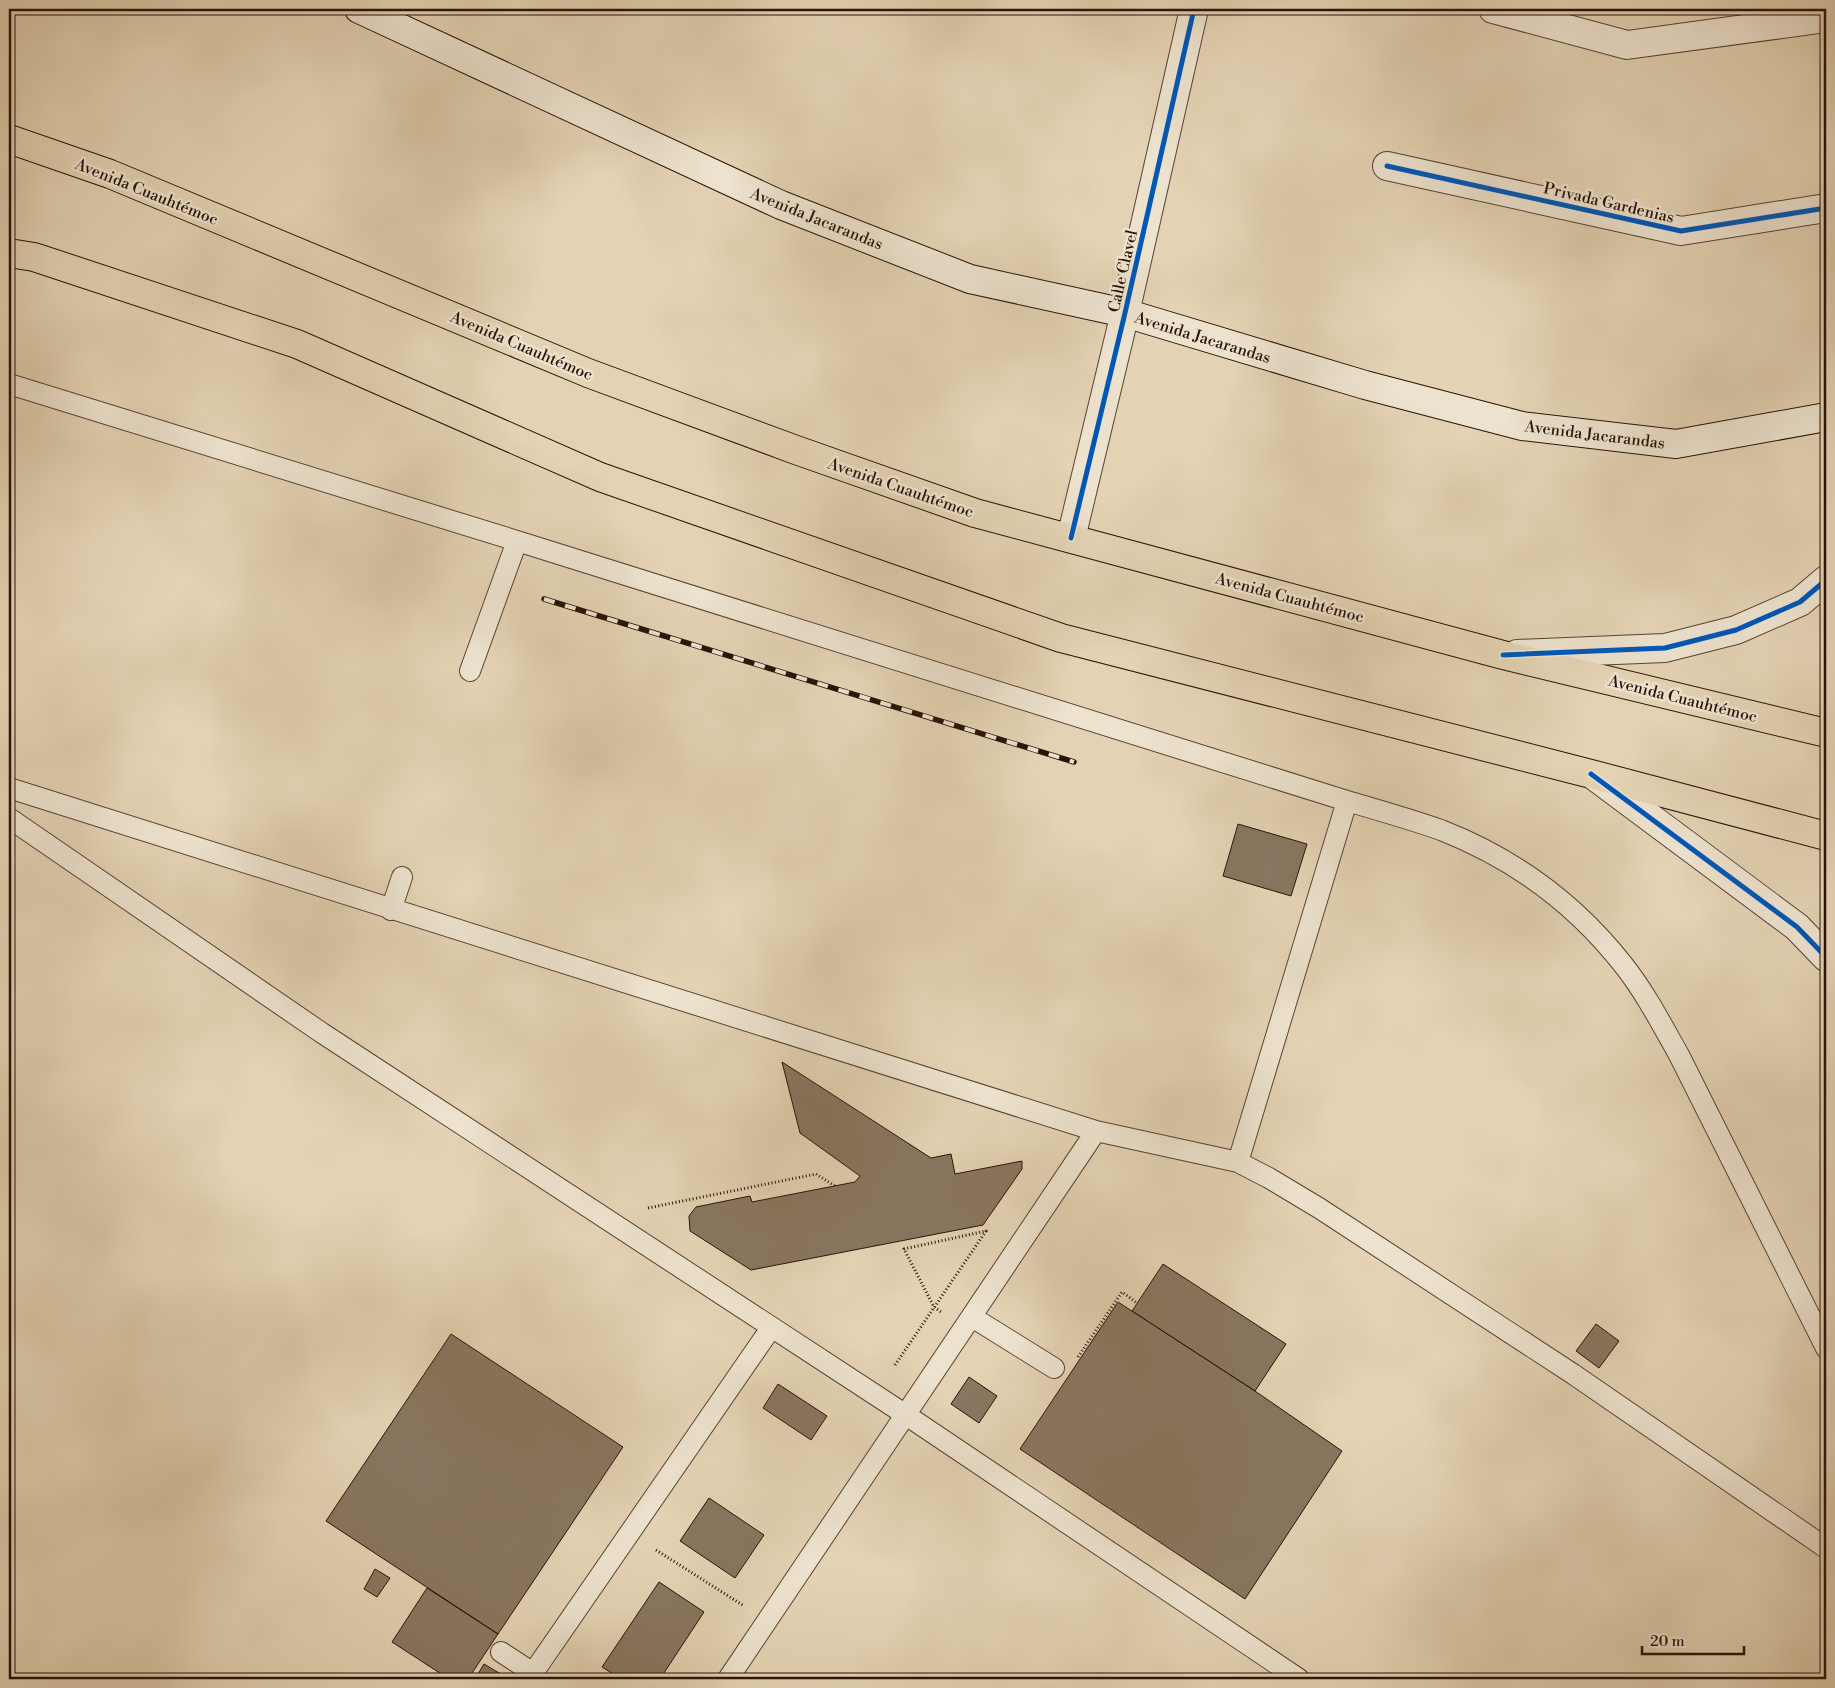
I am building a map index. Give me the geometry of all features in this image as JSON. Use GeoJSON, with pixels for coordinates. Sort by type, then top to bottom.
{"type":"FeatureCollection","features":[{"type":"Feature","properties":{"kind":"main road","name":"Avenida Cuauhtémoc"},"geometry":{"type":"LineString","coordinates":[[9,139],[110,174],[588,373],[786,447],[975,513],[1503,655],[1826,733]]}},
{"type":"Feature","properties":{"kind":"main road"},"geometry":{"type":"LineString","coordinates":[[9,253],[34,257],[297,344],[600,477],[1062,638],[1826,836]]}},
{"type":"Feature","properties":{"kind":"street","name":"Avenida Jacarandas"},"geometry":{"type":"LineString","coordinates":[[361,9],[782,205],[970,279],[1125,313],[1365,385],[1522,426],[1676,444],[1826,417]]}},
{"type":"Feature","properties":{"kind":"street","name":"Calle Clavel"},"geometry":{"type":"LineString","coordinates":[[1071,538],[1125,313],[1194,9]]}},
{"type":"Feature","properties":{"kind":"street"},"geometry":{"type":"LineString","coordinates":[[1493,9],[1628,45],[1826,18]]}},
{"type":"Feature","properties":{"kind":"street","name":"Privada Gardenias"},"geometry":{"type":"LineString","coordinates":[[1387,166],[1681,231],[1826,208]]}},
{"type":"Feature","properties":{"kind":"street"},"geometry":{"type":"LineString","coordinates":[[1503,655],[1665,648],[1745,626],[1800,602],[1826,580]]}},
{"type":"Feature","properties":{"kind":"street"},"geometry":{"type":"LineString","coordinates":[[1591,774],[1797,927],[1826,957]]}},
{"type":"Feature","properties":{"kind":"lane"},"geometry":{"type":"LineString","coordinates":[[9,384],[1347,800],[1441,830],[1483,850],[1523,872],[1558,897],[1596,932],[1626,968],[1679,1054],[1826,1348]]}},
{"type":"Feature","properties":{"kind":"lane"},"geometry":{"type":"LineString","coordinates":[[470,671],[517,541]]}},
{"type":"Feature","properties":{"kind":"lane"},"geometry":{"type":"LineString","coordinates":[[9,788],[1096,1131],[1238,1162],[1319,1208],[1573,1374],[1826,1548]]}},
{"type":"Feature","properties":{"kind":"lane"},"geometry":{"type":"LineString","coordinates":[[1238,1162],[1347,800]]}},
{"type":"Feature","properties":{"kind":"lane"},"geometry":{"type":"LineString","coordinates":[[9,818],[322,1033],[906,1415],[1299,1679]]}},
{"type":"Feature","properties":{"kind":"lane"},"geometry":{"type":"LineString","coordinates":[[391,910],[402,877]]}},
{"type":"Feature","properties":{"kind":"lane"},"geometry":{"type":"LineString","coordinates":[[728,1679],[1096,1131]]}},
{"type":"Feature","properties":{"kind":"lane"},"geometry":{"type":"LineString","coordinates":[[972,1317],[1054,1368]]}},
{"type":"Feature","properties":{"kind":"lane"},"geometry":{"type":"LineString","coordinates":[[501,1652],[534,1676],[772,1328]]}},
{"type":"Feature","properties":{"kind":"path"},"geometry":{"type":"LineString","coordinates":[[9,863],[15,854]]}},
{"type":"Feature","properties":{"kind":"path"},"geometry":{"type":"LineString","coordinates":[[648,1208],[816,1174],[835,1186]]}},
{"type":"Feature","properties":{"kind":"path"},"geometry":{"type":"LineString","coordinates":[[895,1365],[934,1307],[986,1231],[904,1249],[934,1307],[942,1312]]}},
{"type":"Feature","properties":{"kind":"path"},"geometry":{"type":"LineString","coordinates":[[1075,1362],[1122,1292],[1137,1303]]}},
{"type":"Feature","properties":{"kind":"path"},"geometry":{"type":"LineString","coordinates":[[656,1550],[750,1611]]}},
{"type":"Feature","properties":{"kind":"building"},"geometry":{"type":"Polygon","coordinates":[[[1238,824],[1307,844],[1291,896],[1223,876],[1238,824]]]}},
{"type":"Feature","properties":{"kind":"building"},"geometry":{"type":"Polygon","coordinates":[[[782,1062],[931,1158],[951,1154],[955,1174],[1022,1161],[1022,1169],[983,1225],[751,1270],[690,1231],[689,1216],[696,1207],[750,1196],[752,1202],[855,1182],[860,1176],[800,1133],[782,1062]]]}},
{"type":"Feature","properties":{"kind":"building"},"geometry":{"type":"Polygon","coordinates":[[[1163,1264],[1286,1344],[1255,1391],[1132,1311],[1163,1264]]]}},
{"type":"Feature","properties":{"kind":"building"},"geometry":{"type":"Polygon","coordinates":[[[1118,1302],[1255,1391],[1342,1451],[1245,1599],[1020,1449],[1118,1302]]]}},
{"type":"Feature","properties":{"kind":"building"},"geometry":{"type":"Polygon","coordinates":[[[1596,1324],[1619,1341],[1599,1368],[1576,1351],[1596,1324]]]}},
{"type":"Feature","properties":{"kind":"building"},"geometry":{"type":"Polygon","coordinates":[[[451,1334],[623,1447],[498,1634],[326,1521],[451,1334]]]}},
{"type":"Feature","properties":{"kind":"building"},"geometry":{"type":"Polygon","coordinates":[[[969,1377],[997,1396],[979,1423],[951,1404],[969,1377]]]}},
{"type":"Feature","properties":{"kind":"building"},"geometry":{"type":"Polygon","coordinates":[[[778,1384],[827,1416],[811,1440],[763,1408],[778,1384]]]}},
{"type":"Feature","properties":{"kind":"building"},"geometry":{"type":"Polygon","coordinates":[[[709,1498],[764,1535],[735,1578],[680,1541],[709,1498]]]}},
{"type":"Feature","properties":{"kind":"building"},"geometry":{"type":"Polygon","coordinates":[[[375,1569],[390,1578],[377,1597],[364,1589],[375,1569]]]}},
{"type":"Feature","properties":{"kind":"building"},"geometry":{"type":"Polygon","coordinates":[[[659,1582],[704,1612],[660,1679],[621,1679],[602,1667],[659,1582]]]}},
{"type":"Feature","properties":{"kind":"building"},"geometry":{"type":"Polygon","coordinates":[[[427,1588],[498,1634],[468,1679],[449,1679],[392,1642],[427,1588]]]}},
{"type":"Feature","properties":{"kind":"building"},"geometry":{"type":"Polygon","coordinates":[[[484,1664],[509,1679],[475,1679],[484,1664]]]}},
{"type":"Feature","properties":{"kind":"railway"},"geometry":{"type":"LineString","coordinates":[[544,599],[1074,762]]}},
{"type":"Feature","properties":{"kind":"cycle path"},"geometry":{"type":"LineString","coordinates":[[1071,538],[1125,313],[1194,9]]}},
{"type":"Feature","properties":{"kind":"cycle path"},"geometry":{"type":"LineString","coordinates":[[1387,166],[1681,231],[1826,208]]}},
{"type":"Feature","properties":{"kind":"cycle path"},"geometry":{"type":"LineString","coordinates":[[1503,655],[1665,648],[1736,630],[1800,602],[1826,580]]}},
{"type":"Feature","properties":{"kind":"cycle path"},"geometry":{"type":"LineString","coordinates":[[1591,774],[1797,927],[1826,957]]}}]}
